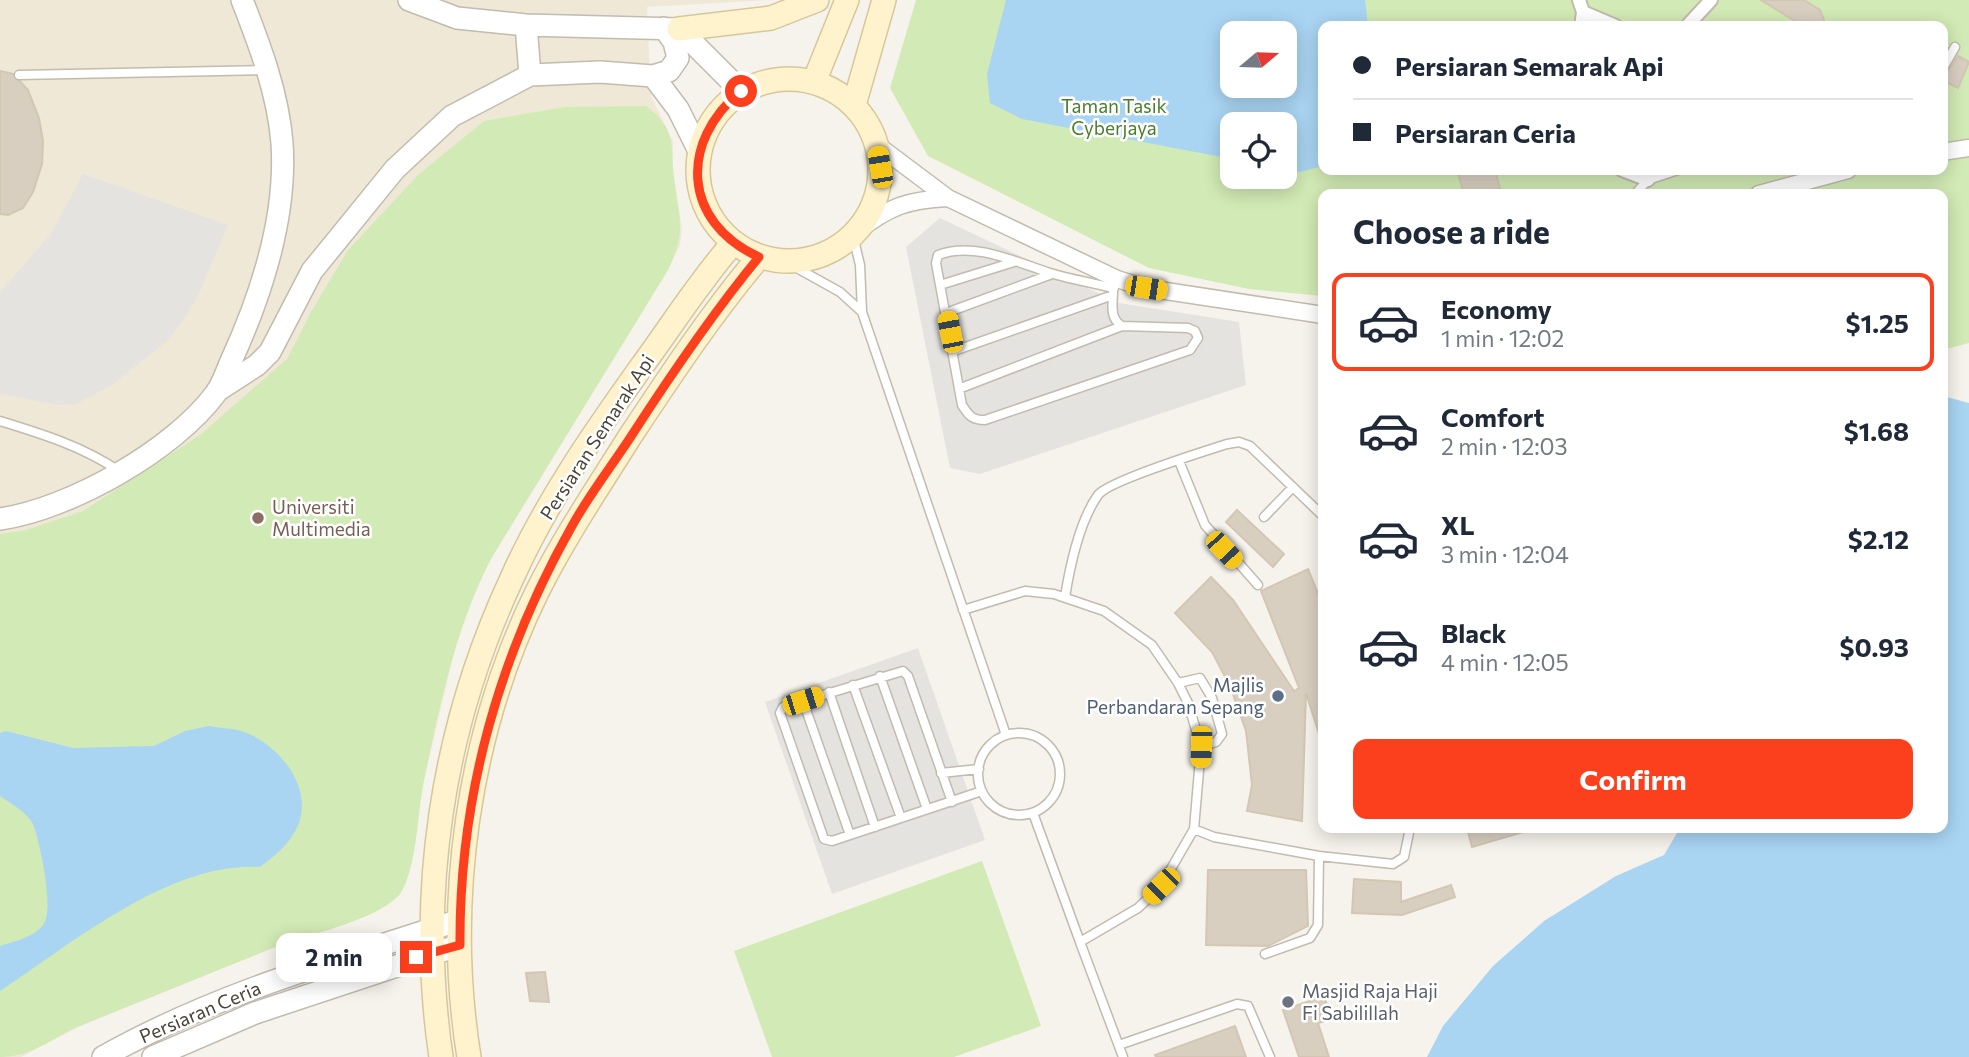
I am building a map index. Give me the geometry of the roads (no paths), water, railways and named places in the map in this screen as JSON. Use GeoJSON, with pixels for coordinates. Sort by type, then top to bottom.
{"type":"FeatureCollection","features":[{"type":"Feature","properties":{"kind":"main road"},"geometry":{"type":"LineString","coordinates":[[672,29],[771,18],[817,0]]}},
{"type":"Feature","properties":{"kind":"main road"},"geometry":{"type":"LineString","coordinates":[[814,82],[847,0]]}},
{"type":"Feature","properties":{"kind":"main road"},"geometry":{"type":"LineString","coordinates":[[853,105],[884,0]]}},
{"type":"Feature","properties":{"kind":"main road"},"geometry":{"type":"LineString","coordinates":[[790,78],[814,82],[835,91],[853,105],[867,123],[876,144],[880,167],[878,190],[871,211],[856,233],[822,256],[786,262],[759,257],[733,243],[715,224],[703,202],[697,176],[699,151],[707,127],[722,107],[741,91],[765,81],[790,78]]}},
{"type":"Feature","properties":{"kind":"main road","name":"Persiaran Semarak Api"},"geometry":{"type":"LineString","coordinates":[[441,1057],[434,1008],[432,952],[440,819],[456,731],[468,686],[496,612],[528,545],[590,440],[707,273],[733,243]]}},
{"type":"Feature","properties":{"kind":"main road","name":"Persiaran Semarak Api"},"geometry":{"type":"LineString","coordinates":[[469,1057],[460,945],[465,847],[476,776],[496,697],[537,593],[572,525],[724,299],[759,257]]}},
{"type":"Feature","properties":{"kind":"street"},"geometry":{"type":"LineString","coordinates":[[217,391],[244,331],[276,223],[281,182],[282,143],[269,70],[242,0]]}},
{"type":"Feature","properties":{"kind":"street"},"geometry":{"type":"LineString","coordinates":[[409,0],[457,18],[526,25],[672,29],[741,91]]}},
{"type":"Feature","properties":{"kind":"street"},"geometry":{"type":"LineString","coordinates":[[1692,21],[1711,0]]}},
{"type":"Feature","properties":{"kind":"street"},"geometry":{"type":"LineString","coordinates":[[1581,6],[1607,21]]}},
{"type":"Feature","properties":{"kind":"street"},"geometry":{"type":"LineString","coordinates":[[526,25],[530,75]]}},
{"type":"Feature","properties":{"kind":"street"},"geometry":{"type":"LineString","coordinates":[[0,519],[52,508],[119,471],[185,426],[217,391],[257,365],[270,352],[312,271],[395,169],[452,116],[530,75],[600,72],[653,76],[670,71],[678,58],[672,29]]}},
{"type":"Feature","properties":{"kind":"street"},"geometry":{"type":"LineString","coordinates":[[653,76],[678,109],[699,151]]}},
{"type":"Feature","properties":{"kind":"street"},"geometry":{"type":"LineString","coordinates":[[876,144],[948,198],[1115,287],[1146,288],[1318,314]]}},
{"type":"Feature","properties":{"kind":"street"},"geometry":{"type":"LineString","coordinates":[[1948,151],[1969,148]]}},
{"type":"Feature","properties":{"kind":"street"},"geometry":{"type":"LineString","coordinates":[[1635,175],[1648,180]]}},
{"type":"Feature","properties":{"kind":"street"},"geometry":{"type":"LineString","coordinates":[[1778,189],[1829,175]]}},
{"type":"Feature","properties":{"kind":"street"},"geometry":{"type":"LineString","coordinates":[[856,233],[884,211],[915,200],[948,198]]}},
{"type":"Feature","properties":{"kind":"street"},"geometry":{"type":"LineString","coordinates":[[244,331],[259,340],[277,337]]}},
{"type":"Feature","properties":{"kind":"street","name":"Persiaran Ceria"},"geometry":{"type":"LineString","coordinates":[[103,1057],[135,1039],[233,996],[460,920]]}},
{"type":"Feature","properties":{"kind":"street","name":"Persiaran Ceria"},"geometry":{"type":"LineString","coordinates":[[153,1057],[210,1030],[432,952],[460,945]]}},
{"type":"Feature","properties":{"kind":"lane"},"geometry":{"type":"LineString","coordinates":[[1948,59],[1955,47]]}},
{"type":"Feature","properties":{"kind":"lane"},"geometry":{"type":"LineString","coordinates":[[19,75],[269,70]]}},
{"type":"Feature","properties":{"kind":"lane"},"geometry":{"type":"LineString","coordinates":[[1640,189],[1648,180],[1663,175]]}},
{"type":"Feature","properties":{"kind":"lane"},"geometry":{"type":"LineString","coordinates":[[856,233],[862,312],[1006,735]]}},
{"type":"Feature","properties":{"kind":"lane"},"geometry":{"type":"LineString","coordinates":[[961,388],[1122,326],[1188,328],[1195,331],[1198,338],[1190,350],[985,420],[969,416],[962,405],[940,285],[938,255],[947,251],[978,252],[1016,261],[1052,274],[1115,287]]}},
{"type":"Feature","properties":{"kind":"lane"},"geometry":{"type":"LineString","coordinates":[[940,285],[1016,261]]}},
{"type":"Feature","properties":{"kind":"lane"},"geometry":{"type":"LineString","coordinates":[[786,262],[840,292],[862,312]]}},
{"type":"Feature","properties":{"kind":"lane"},"geometry":{"type":"LineString","coordinates":[[946,313],[1052,274]]}},
{"type":"Feature","properties":{"kind":"lane"},"geometry":{"type":"LineString","coordinates":[[1115,287],[1112,313],[1122,326]]}},
{"type":"Feature","properties":{"kind":"lane"},"geometry":{"type":"LineString","coordinates":[[954,351],[1115,287]]}},
{"type":"Feature","properties":{"kind":"lane"},"geometry":{"type":"LineString","coordinates":[[0,421],[67,442],[95,454],[119,471]]}},
{"type":"Feature","properties":{"kind":"lane"},"geometry":{"type":"LineString","coordinates":[[1065,597],[1087,517],[1099,494],[1116,483],[1179,461],[1239,442],[1250,446],[1318,511]]}},
{"type":"Feature","properties":{"kind":"lane"},"geometry":{"type":"LineString","coordinates":[[1179,461],[1205,525],[1258,585]]}},
{"type":"Feature","properties":{"kind":"lane"},"geometry":{"type":"LineString","coordinates":[[1264,517],[1293,487]]}},
{"type":"Feature","properties":{"kind":"lane"},"geometry":{"type":"LineString","coordinates":[[963,610],[1025,591],[1065,597],[1104,611],[1152,645],[1178,683],[1201,747],[1194,829],[1161,886],[1146,901],[1113,925],[1080,942]]}},
{"type":"Feature","properties":{"kind":"lane"},"geometry":{"type":"LineString","coordinates":[[952,802],[908,676],[903,671],[783,707],[780,713],[819,832],[824,839],[832,841],[952,802],[982,791]]}},
{"type":"Feature","properties":{"kind":"lane"},"geometry":{"type":"LineString","coordinates":[[880,676],[927,810]]}},
{"type":"Feature","properties":{"kind":"lane"},"geometry":{"type":"LineString","coordinates":[[1178,683],[1200,678],[1212,698],[1222,734],[1216,742],[1201,747]]}},
{"type":"Feature","properties":{"kind":"lane"},"geometry":{"type":"LineString","coordinates":[[853,685],[901,818]]}},
{"type":"Feature","properties":{"kind":"lane"},"geometry":{"type":"LineString","coordinates":[[830,692],[875,827]]}},
{"type":"Feature","properties":{"kind":"lane"},"geometry":{"type":"LineString","coordinates":[[803,701],[850,835]]}},
{"type":"Feature","properties":{"kind":"lane"},"geometry":{"type":"LineString","coordinates":[[1020,733],[1034,735],[1046,743],[1056,754],[1060,768],[1057,789],[1045,807],[1033,814],[1013,815],[995,807],[982,791],[979,769],[987,748],[1006,735],[1020,733]]}},
{"type":"Feature","properties":{"kind":"lane"},"geometry":{"type":"LineString","coordinates":[[941,772],[979,769]]}},
{"type":"Feature","properties":{"kind":"lane"},"geometry":{"type":"LineString","coordinates":[[1033,814],[1124,1057]]}},
{"type":"Feature","properties":{"kind":"lane"},"geometry":{"type":"LineString","coordinates":[[1194,829],[1214,837],[1319,856],[1393,864],[1405,857],[1409,833]]}},
{"type":"Feature","properties":{"kind":"lane"},"geometry":{"type":"LineString","coordinates":[[1265,954],[1310,938],[1318,925],[1319,856]]}},
{"type":"Feature","properties":{"kind":"lane"},"geometry":{"type":"LineString","coordinates":[[1119,1045],[1237,1004],[1248,1006],[1270,1057]]}},
{"type":"Feature","properties":{"kind":"water"},"geometry":{"type":"Polygon","coordinates":[[[1006,0],[1365,0],[1367,21],[1318,21],[1318,167],[1297,171],[1297,112],[1220,112],[1220,157],[1022,119],[990,103],[987,74],[1006,0]]]}},
{"type":"Feature","properties":{"kind":"water"},"geometry":{"type":"Polygon","coordinates":[[[1948,397],[1969,403],[1969,1057],[1427,1057],[1443,1026],[1493,966],[1544,921],[1616,876],[1664,855],[1677,833],[1948,833],[1948,397]]]}},
{"type":"Feature","properties":{"kind":"water"},"geometry":{"type":"Polygon","coordinates":[[[209,726],[237,730],[256,737],[269,746],[292,772],[302,802],[300,818],[287,843],[260,867],[226,869],[191,877],[157,891],[90,930],[0,991],[0,946],[34,933],[43,925],[47,892],[33,824],[23,812],[0,796],[0,733],[6,731],[73,748],[154,746],[185,731],[209,726]]]}},
{"type":"Feature","properties":{"kind":"place","name":"Universiti Multimedia"},"geometry":{"type":"Point","coordinates":[258,518]}},
{"type":"Feature","properties":{"kind":"place","name":"Majlis Perbandaran Sepang"},"geometry":{"type":"Point","coordinates":[1278,696]}},
{"type":"Feature","properties":{"kind":"place","name":"Masjid Raja Haji Fi Sabilillah"},"geometry":{"type":"Point","coordinates":[1288,1002]}},
{"type":"Feature","properties":{"kind":"park label","name":"Taman Tasik Cyberjaya"},"geometry":{"type":"Point","coordinates":[1114,117]}}]}
